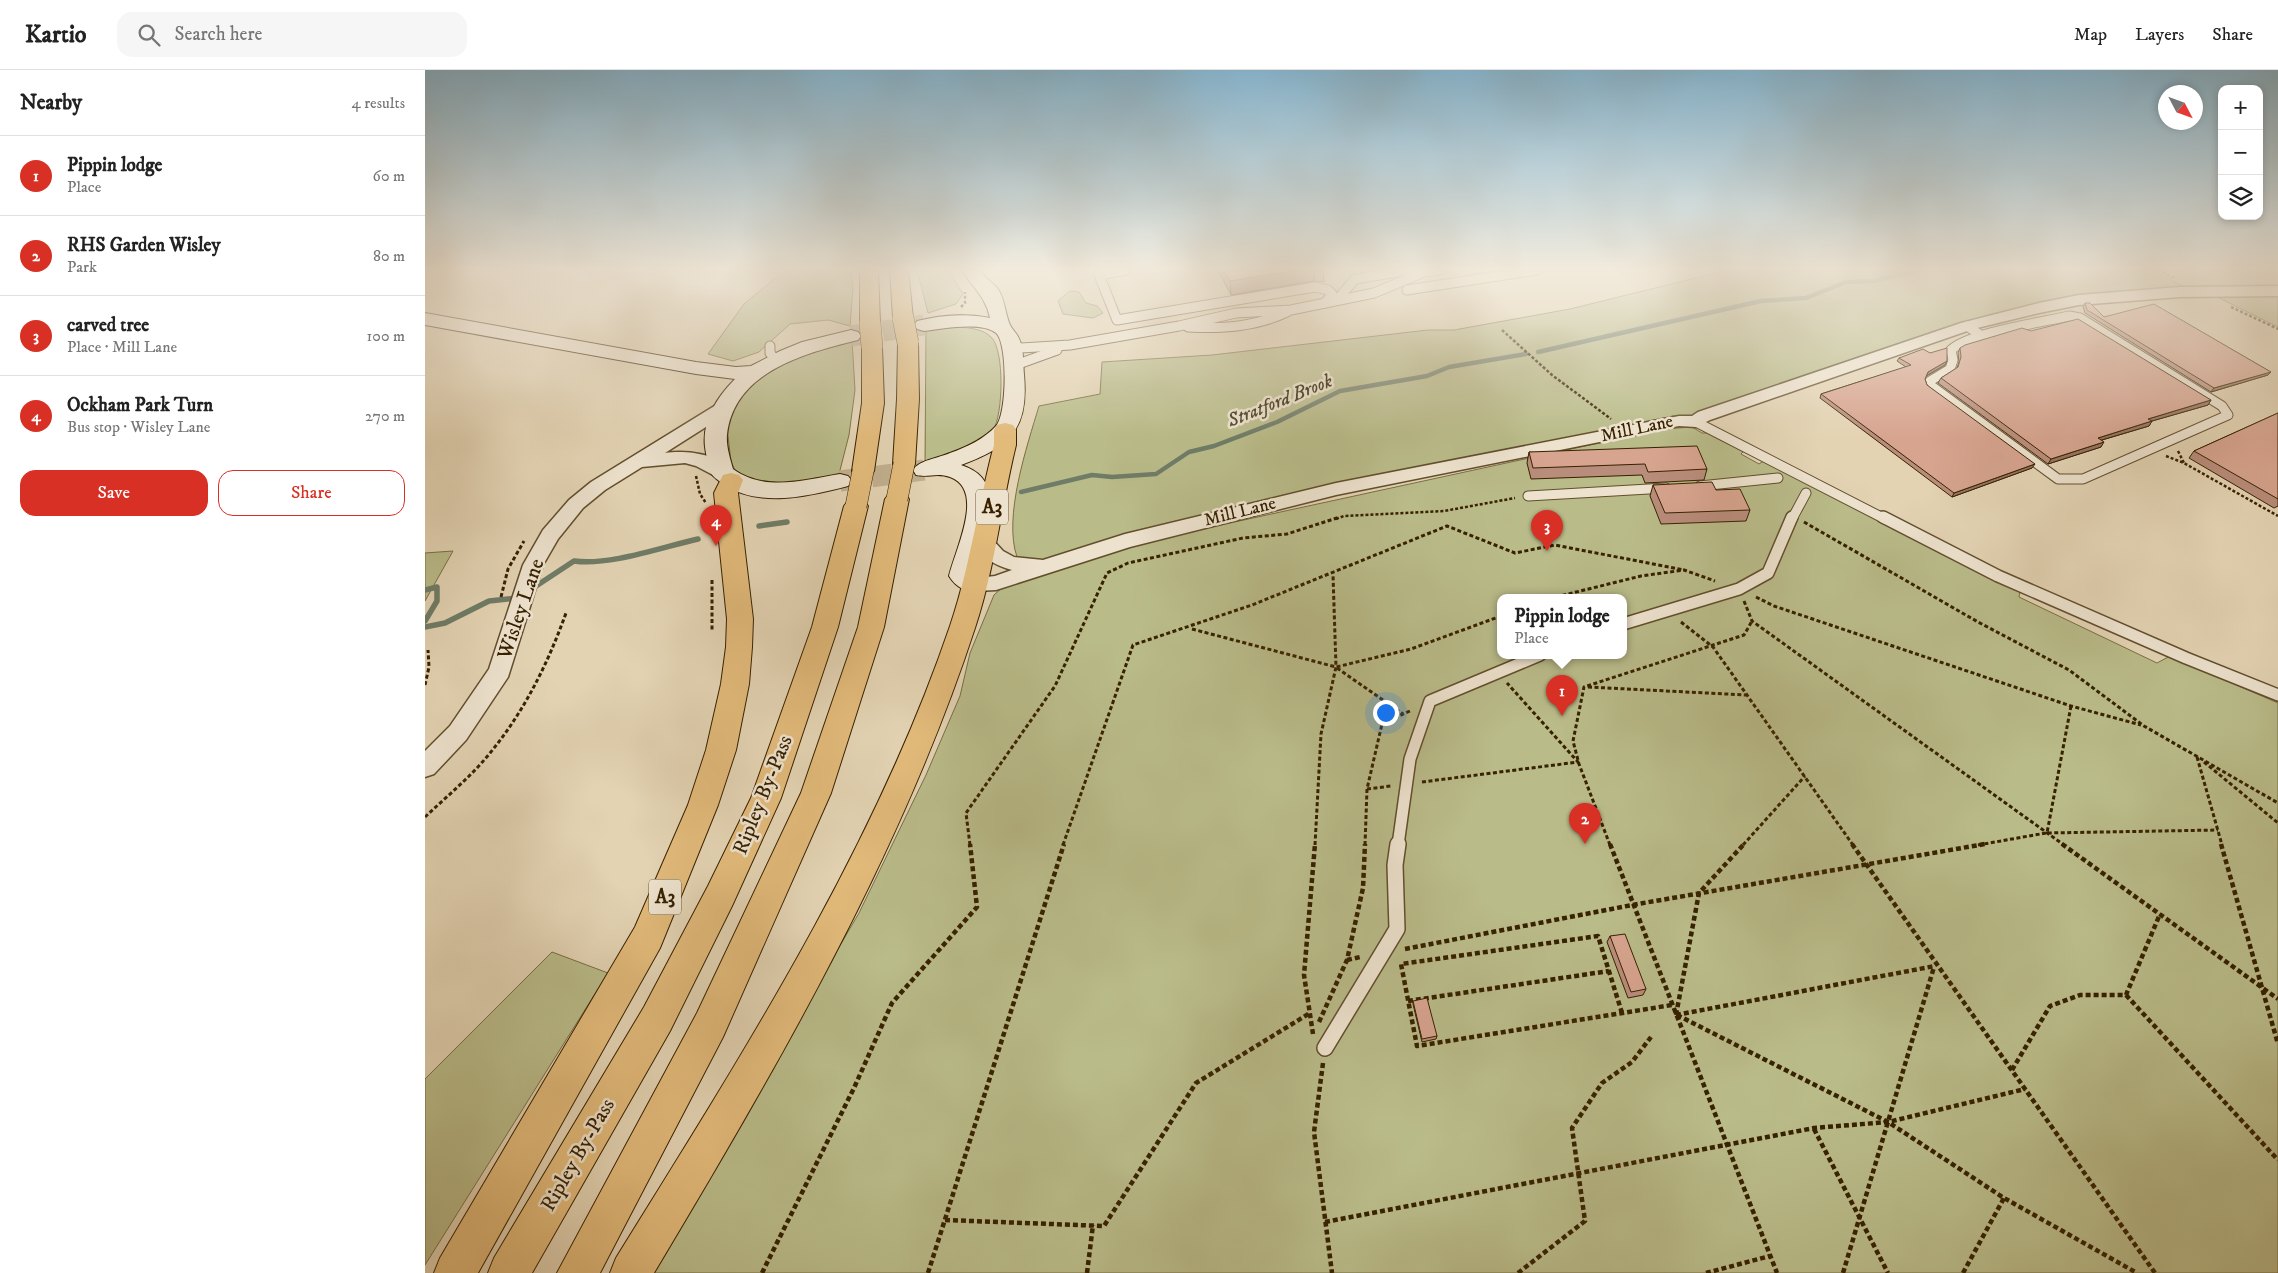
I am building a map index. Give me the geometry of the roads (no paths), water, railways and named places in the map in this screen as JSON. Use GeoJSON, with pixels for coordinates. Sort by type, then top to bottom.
{"type":"FeatureCollection","features":[{"type":"Feature","properties":{"kind":"highway","name":"Ripley By-Pass"},"geometry":{"type":"LineString","coordinates":[[509,1273],[657,1019],[720,896],[765,798],[825,627],[848,494],[863,471],[873,403],[870,326]]}},
{"type":"Feature","properties":{"kind":"highway"},"geometry":{"type":"LineString","coordinates":[[577,1273],[710,1025],[817,793],[871,627],[897,499],[922,467],[908,399],[908,343],[905,326]]}},
{"type":"Feature","properties":{"kind":"highway","name":"A3"},"geometry":{"type":"LineString","coordinates":[[631,1273],[747,1081],[845,900],[919,741],[949,665],[976,584],[1005,445],[1005,430]]}},
{"type":"Feature","properties":{"kind":"highway","name":"A3"},"geometry":{"type":"LineString","coordinates":[[455,1273],[648,937],[703,805],[723,743],[735,684],[739,647],[740,619],[734,550],[726,493],[727,476]]}},
{"type":"Feature","properties":{"kind":"main road"},"geometry":{"type":"LineString","coordinates":[[464,326],[696,368],[736,373],[756,372]]}},
{"type":"Feature","properties":{"kind":"main road"},"geometry":{"type":"LineString","coordinates":[[988,326],[1006,336]]}},
{"type":"Feature","properties":{"kind":"main road"},"geometry":{"type":"LineString","coordinates":[[922,467],[969,454],[1005,430],[1013,409],[1013,366],[1003,326]]}},
{"type":"Feature","properties":{"kind":"main road"},"geometry":{"type":"LineString","coordinates":[[848,494],[750,489],[739,485],[727,476],[716,434],[726,402],[773,354],[851,336]]}},
{"type":"Feature","properties":{"kind":"main road"},"geometry":{"type":"LineString","coordinates":[[696,368],[721,383],[726,402]]}},
{"type":"Feature","properties":{"kind":"main road"},"geometry":{"type":"LineString","coordinates":[[922,467],[962,472],[970,476],[979,490],[980,500],[962,576],[965,580],[976,584]]}},
{"type":"Feature","properties":{"kind":"street","name":"Mill Lane"},"geometry":{"type":"LineString","coordinates":[[976,584],[997,583],[1125,541],[1336,489],[1679,420],[1696,422],[1704,416],[1770,392],[1967,326]]}},
{"type":"Feature","properties":{"kind":"street","name":"Wisley Lane"},"geometry":{"type":"LineString","coordinates":[[425,767],[458,733],[500,671],[533,565],[550,535],[576,504],[598,486],[726,402]]}},
{"type":"Feature","properties":{"kind":"street","name":"Wisley Lane"},"geometry":{"type":"LineString","coordinates":[[631,466],[682,457],[704,460],[727,476]]}},
{"type":"Feature","properties":{"kind":"street","name":"Mill Lane"},"geometry":{"type":"LineString","coordinates":[[985,544],[993,556],[1007,563],[1050,565]]}},
{"type":"Feature","properties":{"kind":"lane"},"geometry":{"type":"LineString","coordinates":[[1006,336],[1021,348],[1070,345],[1178,326]]}},
{"type":"Feature","properties":{"kind":"lane"},"geometry":{"type":"LineString","coordinates":[[1181,326],[1215,329],[1243,326]]}},
{"type":"Feature","properties":{"kind":"lane"},"geometry":{"type":"LineString","coordinates":[[1967,326],[1982,336]]}},
{"type":"Feature","properties":{"kind":"lane"},"geometry":{"type":"LineString","coordinates":[[2025,326],[1982,336],[1955,346],[1951,350],[1953,360],[1950,369],[1930,381],[1929,384],[2048,473],[2059,479],[2083,479],[2228,415],[2223,406],[2093,326]]}},
{"type":"Feature","properties":{"kind":"lane"},"geometry":{"type":"LineString","coordinates":[[1013,366],[1070,345]]}},
{"type":"Feature","properties":{"kind":"lane"},"geometry":{"type":"LineString","coordinates":[[1696,422],[1998,576],[2186,658],[2278,695]]}},
{"type":"Feature","properties":{"kind":"lane"},"geometry":{"type":"LineString","coordinates":[[1528,496],[1686,487],[1778,478]]}},
{"type":"Feature","properties":{"kind":"lane"},"geometry":{"type":"LineString","coordinates":[[1627,623],[1739,589],[1768,573],[1793,516],[1806,494]]}},
{"type":"Feature","properties":{"kind":"lane"},"geometry":{"type":"LineString","coordinates":[[1325,1048],[1397,929],[1395,865],[1411,759],[1430,701],[1530,659]]}},
{"type":"Feature","properties":{"kind":"waterway","name":"Stratford Brook"},"geometry":{"type":"LineString","coordinates":[[1538,352],[1651,326]]}},
{"type":"Feature","properties":{"kind":"waterway","name":"Stratford Brook"},"geometry":{"type":"LineString","coordinates":[[1021,492],[1092,475],[1112,477],[1156,474],[1189,452],[1214,446],[1277,422],[1340,391],[1427,376],[1449,367],[1526,354]]}},
{"type":"Feature","properties":{"kind":"waterway","name":"Stratford Brook"},"geometry":{"type":"LineString","coordinates":[[759,526],[787,522]]}},
{"type":"Feature","properties":{"kind":"waterway","name":"Stratford Brook"},"geometry":{"type":"LineString","coordinates":[[530,590],[574,561],[588,562],[620,558],[698,539]]}},
{"type":"Feature","properties":{"kind":"waterway","name":"Stratford Brook"},"geometry":{"type":"LineString","coordinates":[[425,590],[437,587],[437,601],[425,621]]}},
{"type":"Feature","properties":{"kind":"waterway","name":"Stratford Brook"},"geometry":{"type":"LineString","coordinates":[[425,627],[445,623],[489,601],[518,598]]}},
{"type":"Feature","properties":{"kind":"tunnel"},"geometry":{"type":"LineString","coordinates":[[851,336],[916,326]]}},
{"type":"Feature","properties":{"kind":"tunnel"},"geometry":{"type":"LineString","coordinates":[[840,481],[924,470]]}},
{"type":"Feature","properties":{"kind":"place","name":"Ockham Park Turn"},"geometry":{"type":"Point","coordinates":[716,546]}},
{"type":"Feature","properties":{"kind":"place","name":"carved tree"},"geometry":{"type":"Point","coordinates":[1547,551]}},
{"type":"Feature","properties":{"kind":"place","name":"Pippin lodge"},"geometry":{"type":"Point","coordinates":[1562,716]}},
{"type":"Feature","properties":{"kind":"place","name":"RHS Garden Wisley"},"geometry":{"type":"Point","coordinates":[1585,844]}}]}
